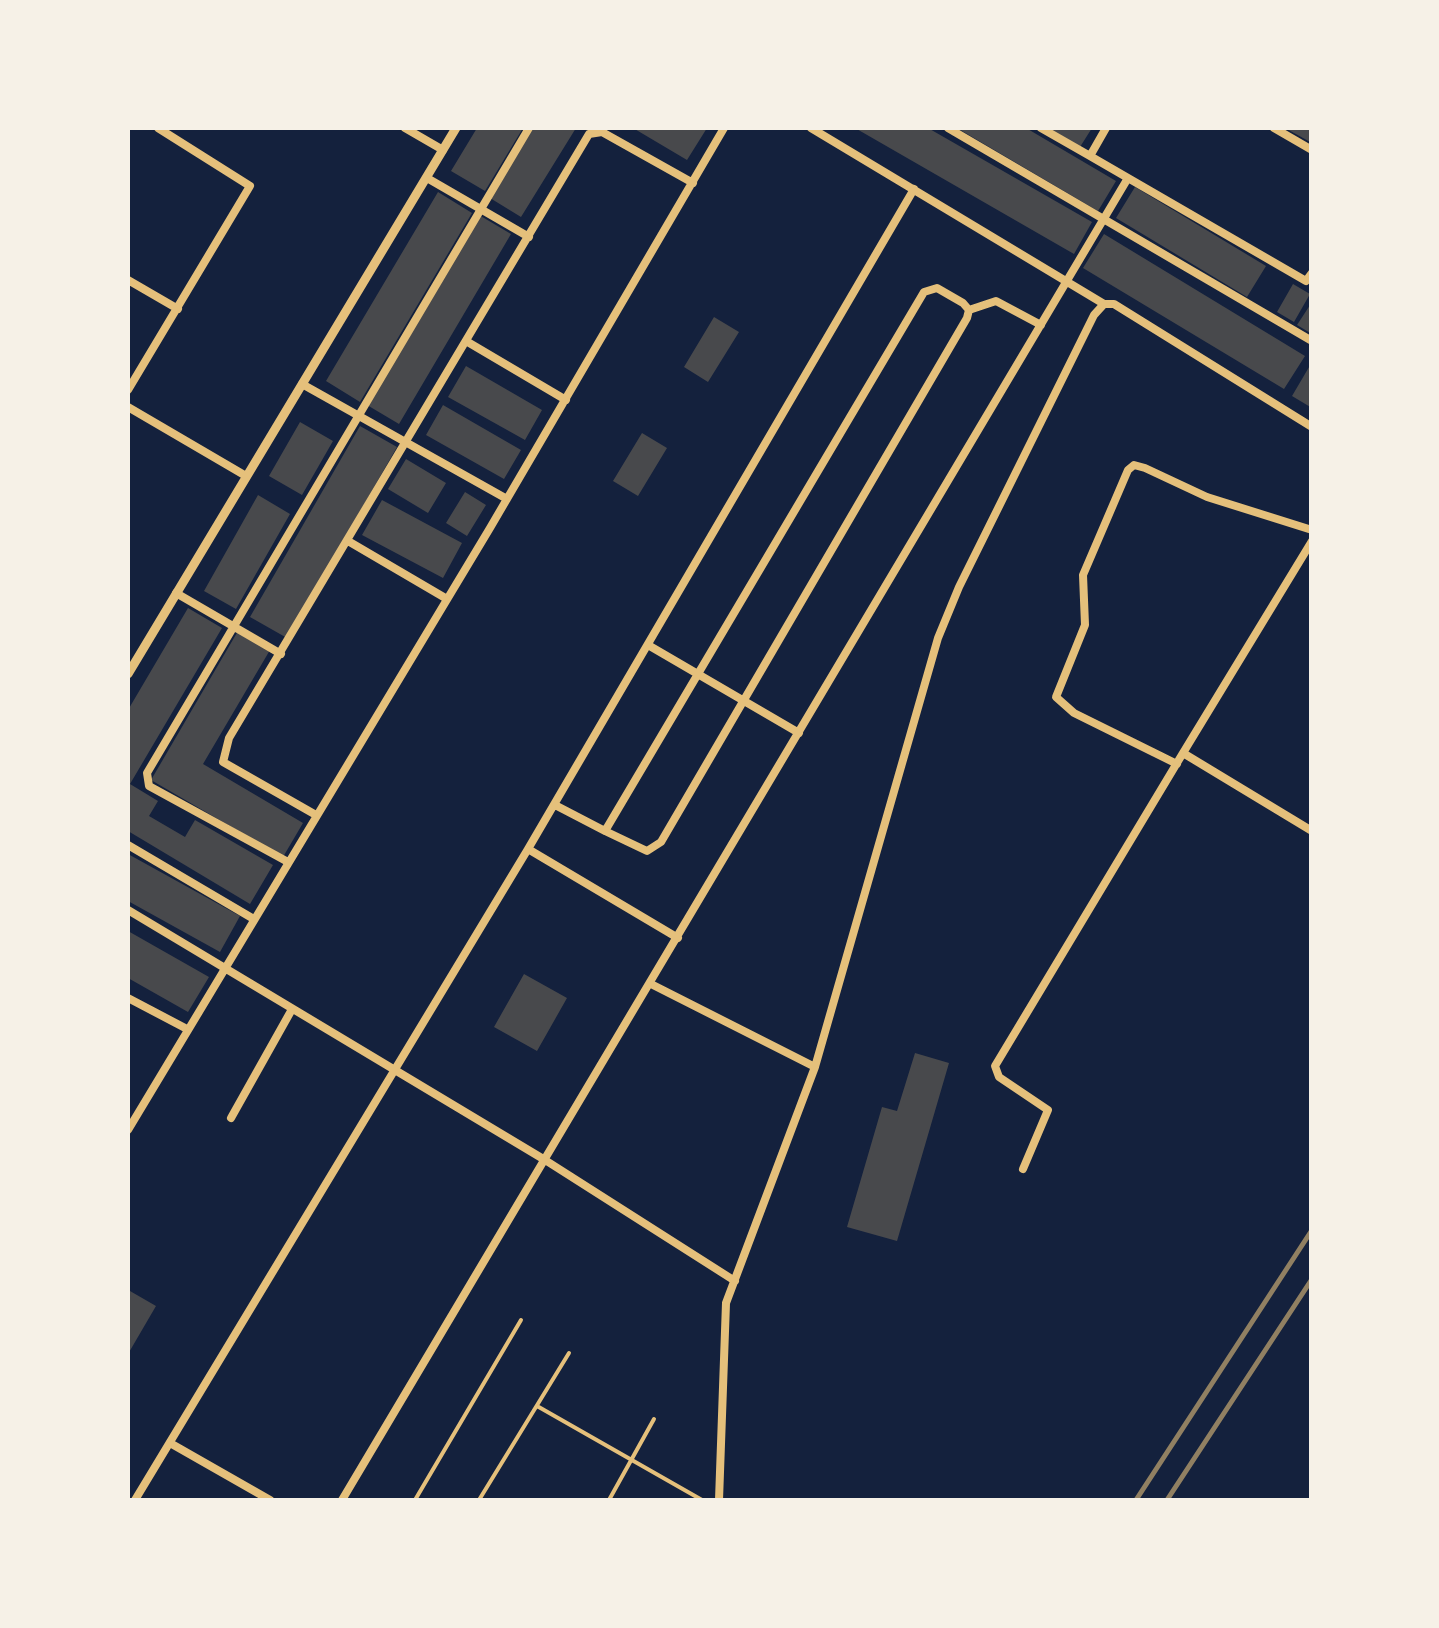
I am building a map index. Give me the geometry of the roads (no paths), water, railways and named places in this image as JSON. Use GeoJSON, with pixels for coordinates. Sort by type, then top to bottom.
{"type":"FeatureCollection","features":[{"type":"Feature","properties":{"kind":"street"},"geometry":{"type":"LineString","coordinates":[[128,390],[250,186],[158,128]]}},
{"type":"Feature","properties":{"kind":"street"},"geometry":{"type":"LineString","coordinates":[[406,128],[443,150]]}},
{"type":"Feature","properties":{"kind":"street"},"geometry":{"type":"LineString","coordinates":[[128,674],[456,128]]}},
{"type":"Feature","properties":{"kind":"street"},"geometry":{"type":"LineString","coordinates":[[288,862],[146,781],[231,625],[360,417],[529,128]]}},
{"type":"Feature","properties":{"kind":"street"},"geometry":{"type":"LineString","coordinates":[[128,1130],[252,918],[507,500],[724,128]]}},
{"type":"Feature","properties":{"kind":"street"},"geometry":{"type":"LineString","coordinates":[[811,128],[1104,304],[1122,308],[1312,427]]}},
{"type":"Feature","properties":{"kind":"street"},"geometry":{"type":"LineString","coordinates":[[948,128],[1312,341]]}},
{"type":"Feature","properties":{"kind":"street"},"geometry":{"type":"LineString","coordinates":[[1042,128],[1306,281],[1312,273]]}},
{"type":"Feature","properties":{"kind":"street"},"geometry":{"type":"LineString","coordinates":[[1090,156],[1106,128]]}},
{"type":"Feature","properties":{"kind":"street"},"geometry":{"type":"LineString","coordinates":[[1274,128],[1312,150]]}},
{"type":"Feature","properties":{"kind":"street"},"geometry":{"type":"LineString","coordinates":[[316,815],[223,762],[225,746],[466,341],[594,131],[693,182]]}},
{"type":"Feature","properties":{"kind":"street"},"geometry":{"type":"LineString","coordinates":[[426,178],[529,237]]}},
{"type":"Feature","properties":{"kind":"street"},"geometry":{"type":"LineString","coordinates":[[342,1500],[1128,178]]}},
{"type":"Feature","properties":{"kind":"street"},"geometry":{"type":"LineString","coordinates":[[135,1500],[556,805],[914,189]]}},
{"type":"Feature","properties":{"kind":"street"},"geometry":{"type":"LineString","coordinates":[[128,280],[178,309]]}},
{"type":"Feature","properties":{"kind":"street"},"geometry":{"type":"LineString","coordinates":[[605,831],[924,292],[937,288],[969,310]]}},
{"type":"Feature","properties":{"kind":"street"},"geometry":{"type":"LineString","coordinates":[[556,805],[647,851],[657,846],[746,701],[969,310],[996,301],[1041,324]]}},
{"type":"Feature","properties":{"kind":"street"},"geometry":{"type":"LineString","coordinates":[[719,1500],[722,1327],[735,1281],[815,1067],[938,638],[1049,402],[1104,304]]}},
{"type":"Feature","properties":{"kind":"street"},"geometry":{"type":"LineString","coordinates":[[466,341],[566,400]]}},
{"type":"Feature","properties":{"kind":"street"},"geometry":{"type":"LineString","coordinates":[[302,384],[507,500]]}},
{"type":"Feature","properties":{"kind":"street"},"geometry":{"type":"LineString","coordinates":[[128,407],[246,476]]}},
{"type":"Feature","properties":{"kind":"street"},"geometry":{"type":"LineString","coordinates":[[1176,764],[1074,714],[1056,696],[1085,625],[1082,575],[1128,470],[1134,466],[1145,468],[1193,492],[1312,530]]}},
{"type":"Feature","properties":{"kind":"street"},"geometry":{"type":"LineString","coordinates":[[348,541],[447,599]]}},
{"type":"Feature","properties":{"kind":"street"},"geometry":{"type":"LineString","coordinates":[[1023,1169],[1048,1110],[999,1077],[995,1066],[1312,541]]}},
{"type":"Feature","properties":{"kind":"street"},"geometry":{"type":"LineString","coordinates":[[176,593],[281,654]]}},
{"type":"Feature","properties":{"kind":"street"},"geometry":{"type":"LineString","coordinates":[[648,644],[799,733]]}},
{"type":"Feature","properties":{"kind":"street"},"geometry":{"type":"LineString","coordinates":[[1183,753],[1312,832]]}},
{"type":"Feature","properties":{"kind":"street"},"geometry":{"type":"LineString","coordinates":[[128,846],[252,918]]}},
{"type":"Feature","properties":{"kind":"street"},"geometry":{"type":"LineString","coordinates":[[528,849],[678,938]]}},
{"type":"Feature","properties":{"kind":"street"},"geometry":{"type":"LineString","coordinates":[[128,910],[222,970],[545,1160],[735,1281]]}},
{"type":"Feature","properties":{"kind":"street"},"geometry":{"type":"LineString","coordinates":[[651,984],[815,1067]]}},
{"type":"Feature","properties":{"kind":"street"},"geometry":{"type":"LineString","coordinates":[[128,998],[187,1029]]}},
{"type":"Feature","properties":{"kind":"street"},"geometry":{"type":"LineString","coordinates":[[231,1118],[291,1011]]}},
{"type":"Feature","properties":{"kind":"street"},"geometry":{"type":"LineString","coordinates":[[170,1443],[270,1500]]}},
{"type":"Feature","properties":{"kind":"lane"},"geometry":{"type":"LineString","coordinates":[[415,1500],[521,1320]]}},
{"type":"Feature","properties":{"kind":"lane"},"geometry":{"type":"LineString","coordinates":[[478,1500],[569,1353]]}},
{"type":"Feature","properties":{"kind":"lane"},"geometry":{"type":"LineString","coordinates":[[536,1406],[702,1500]]}},
{"type":"Feature","properties":{"kind":"lane"},"geometry":{"type":"LineString","coordinates":[[609,1500],[654,1419]]}},
{"type":"Feature","properties":{"kind":"railway"},"geometry":{"type":"LineString","coordinates":[[1136,1500],[1312,1230]]}},
{"type":"Feature","properties":{"kind":"railway"},"geometry":{"type":"LineString","coordinates":[[1167,1500],[1312,1279]]}}]}
